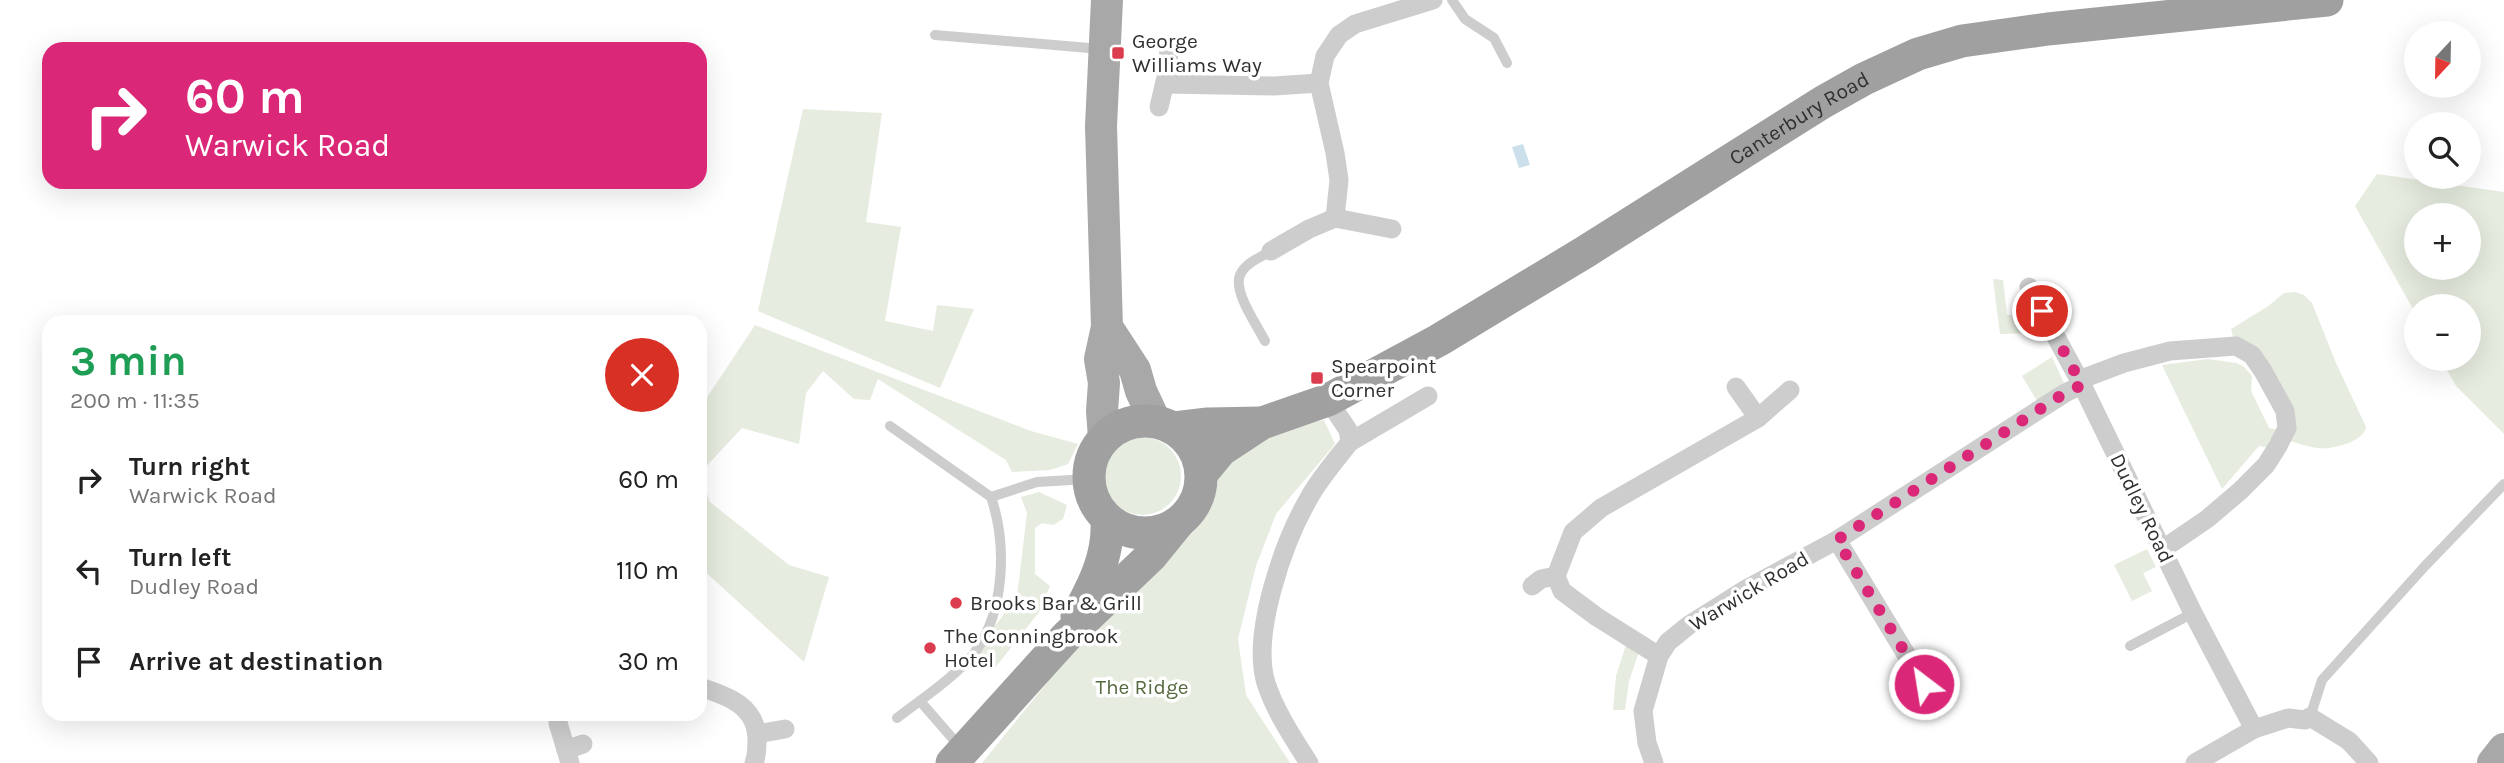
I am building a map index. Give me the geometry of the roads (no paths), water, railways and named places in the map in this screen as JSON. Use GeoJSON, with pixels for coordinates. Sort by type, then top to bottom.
{"type":"FeatureCollection","features":[{"type":"Feature","properties":{"kind":"highway","name":"Canterbury Road"},"geometry":{"type":"LineString","coordinates":[[1202,473],[1221,450],[1262,423],[1328,400],[1485,314],[1823,102],[1918,54],[1962,41],[2048,29],[2327,0]]}},
{"type":"Feature","properties":{"kind":"highway"},"geometry":{"type":"LineString","coordinates":[[957,757],[1066,637],[1151,556],[1191,510],[1200,492],[1202,473],[1197,455],[1188,440],[1164,425],[1137,421],[1119,426],[1104,438],[1092,456],[1088,479],[1097,508],[1107,520],[1123,530],[1142,534],[1160,532],[1177,524]]}},
{"type":"Feature","properties":{"kind":"highway","name":"Canterbury Road"},"geometry":{"type":"LineString","coordinates":[[1164,425],[1262,423]]}},
{"type":"Feature","properties":{"kind":"highway"},"geometry":{"type":"LineString","coordinates":[[1066,637],[1090,592],[1104,558],[1108,538],[1107,520]]}},
{"type":"Feature","properties":{"kind":"main road"},"geometry":{"type":"LineString","coordinates":[[1104,438],[1104,383],[1100,359],[1107,327],[1101,126],[1107,0]]}},
{"type":"Feature","properties":{"kind":"main road"},"geometry":{"type":"LineString","coordinates":[[1107,327],[1135,370],[1141,391],[1164,425]]}},
{"type":"Feature","properties":{"kind":"main road"},"geometry":{"type":"LineString","coordinates":[[2493,763],[2504,749]]}},
{"type":"Feature","properties":{"kind":"street"},"geometry":{"type":"LineString","coordinates":[[1335,218],[1338,177],[1319,83],[1325,56],[1339,35],[1354,24],[1433,0]]}},
{"type":"Feature","properties":{"kind":"street"},"geometry":{"type":"LineString","coordinates":[[1159,107],[1165,84],[1168,47]]}},
{"type":"Feature","properties":{"kind":"street"},"geometry":{"type":"LineString","coordinates":[[1165,84],[1274,86],[1319,83]]}},
{"type":"Feature","properties":{"kind":"street"},"geometry":{"type":"LineString","coordinates":[[1271,251],[1335,218],[1392,229]]}},
{"type":"Feature","properties":{"kind":"street","name":"Dudley Road"},"geometry":{"type":"LineString","coordinates":[[2029,287],[2082,385],[2193,613],[2254,729]]}},
{"type":"Feature","properties":{"kind":"street","name":"Warwick Road"},"geometry":{"type":"LineString","coordinates":[[1654,763],[1647,743],[1643,711],[1659,656],[1668,642],[1689,625],[1746,589],[1837,540],[2065,393],[2082,385],[2087,377],[2124,363],[2170,351],[2236,346],[2252,355],[2285,411],[2287,428],[2266,465],[2240,491],[2207,519],[2162,550]]}},
{"type":"Feature","properties":{"kind":"street"},"geometry":{"type":"LineString","coordinates":[[1736,387],[1758,418]]}},
{"type":"Feature","properties":{"kind":"street"},"geometry":{"type":"LineString","coordinates":[[1659,656],[1597,617],[1562,590],[1556,576],[1573,532],[1601,508],[1758,418],[1790,390]]}},
{"type":"Feature","properties":{"kind":"street"},"geometry":{"type":"LineString","coordinates":[[1309,763],[1277,708],[1265,680],[1265,627],[1271,592],[1303,509],[1350,442],[1428,396]]}},
{"type":"Feature","properties":{"kind":"street"},"geometry":{"type":"LineString","coordinates":[[1328,400],[1348,430],[1350,442]]}},
{"type":"Feature","properties":{"kind":"street"},"geometry":{"type":"LineString","coordinates":[[1837,540],[1924,684]]}},
{"type":"Feature","properties":{"kind":"street"},"geometry":{"type":"LineString","coordinates":[[1532,586],[1541,579],[1556,576]]}},
{"type":"Feature","properties":{"kind":"street"},"geometry":{"type":"LineString","coordinates":[[707,690],[737,701],[752,716],[757,734],[754,763]]}},
{"type":"Feature","properties":{"kind":"street"},"geometry":{"type":"LineString","coordinates":[[2200,761],[2254,729],[2288,718],[2310,717],[2348,741],[2369,763]]}},
{"type":"Feature","properties":{"kind":"street"},"geometry":{"type":"LineString","coordinates":[[558,721],[573,752]]}},
{"type":"Feature","properties":{"kind":"street"},"geometry":{"type":"LineString","coordinates":[[757,734],[785,729]]}},
{"type":"Feature","properties":{"kind":"lane"},"geometry":{"type":"LineString","coordinates":[[1452,0],[1465,19],[1494,38],[1507,63]]}},
{"type":"Feature","properties":{"kind":"lane"},"geometry":{"type":"LineString","coordinates":[[935,35],[1105,49]]}},
{"type":"Feature","properties":{"kind":"lane"},"geometry":{"type":"LineString","coordinates":[[1265,341],[1241,296],[1240,275],[1248,265],[1271,251]]}},
{"type":"Feature","properties":{"kind":"lane"},"geometry":{"type":"LineString","coordinates":[[890,426],[991,497],[998,516],[1000,538],[999,578],[986,634],[974,654],[897,718]]}},
{"type":"Feature","properties":{"kind":"lane"},"geometry":{"type":"LineString","coordinates":[[991,497],[1037,482],[1088,479]]}},
{"type":"Feature","properties":{"kind":"lane"},"geometry":{"type":"LineString","coordinates":[[2310,717],[2322,680],[2504,484]]}},
{"type":"Feature","properties":{"kind":"lane"},"geometry":{"type":"LineString","coordinates":[[2130,646],[2193,613]]}},
{"type":"Feature","properties":{"kind":"lane"},"geometry":{"type":"LineString","coordinates":[[920,701],[957,757]]}},
{"type":"Feature","properties":{"kind":"water"},"geometry":{"type":"Polygon","coordinates":[[[1523,144],[1530,165],[1519,168],[1512,147],[1523,144]]]}},
{"type":"Feature","properties":{"kind":"place","name":"George Williams Way"},"geometry":{"type":"Point","coordinates":[1118,53]}},
{"type":"Feature","properties":{"kind":"place","name":"Spearpoint Corner"},"geometry":{"type":"Point","coordinates":[1317,378]}},
{"type":"Feature","properties":{"kind":"place","name":"Brooks Bar & Grill"},"geometry":{"type":"Point","coordinates":[956,603]}},
{"type":"Feature","properties":{"kind":"place","name":"The Conningbrook Hotel"},"geometry":{"type":"Point","coordinates":[930,648]}},
{"type":"Feature","properties":{"kind":"park label","name":"The Ridge"},"geometry":{"type":"Point","coordinates":[1142,687]}}]}
